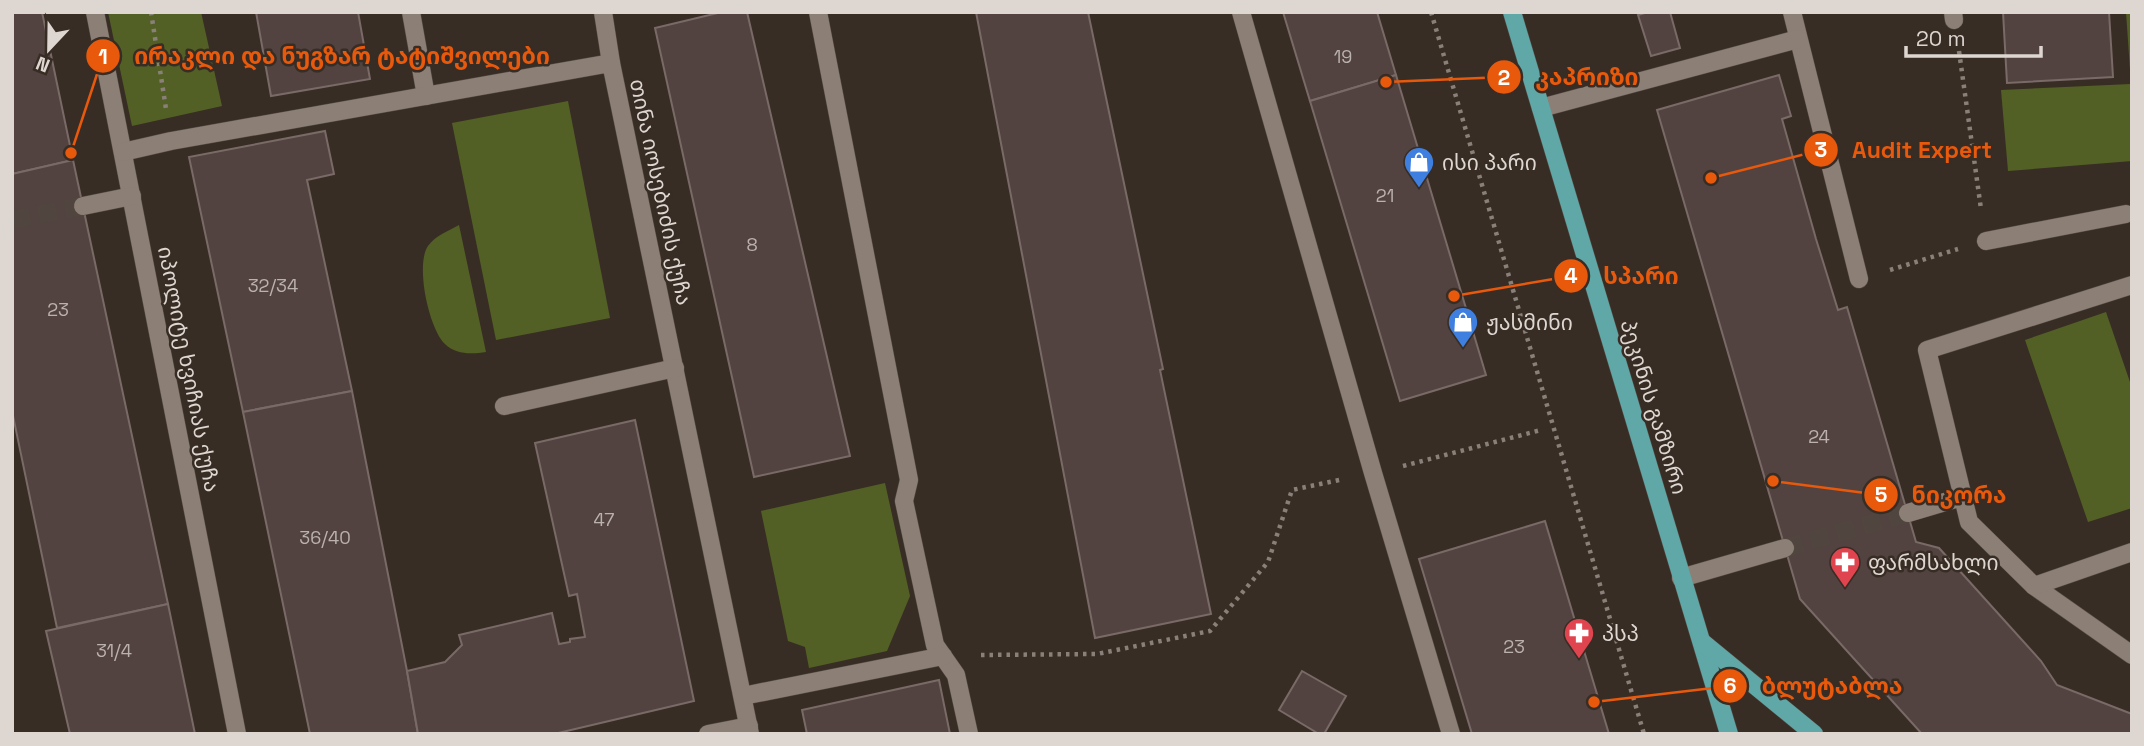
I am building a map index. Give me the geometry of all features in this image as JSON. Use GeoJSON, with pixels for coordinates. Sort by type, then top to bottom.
{"type":"FeatureCollection","features":[{"type":"Feature","properties":{"kind":"main road","name":"პეკინის გამზირი"},"geometry":{"type":"LineString","coordinates":[[1512,12],[1729,734]]}},
{"type":"Feature","properties":{"kind":"main road"},"geometry":{"type":"LineString","coordinates":[[1702,642],[1814,734]]}},
{"type":"Feature","properties":{"kind":"street","name":"იპოლიტე ხვიჩიას ქუჩა"},"geometry":{"type":"LineString","coordinates":[[95,12],[237,734]]}},
{"type":"Feature","properties":{"kind":"street"},"geometry":{"type":"LineString","coordinates":[[411,12],[426,96]]}},
{"type":"Feature","properties":{"kind":"street"},"geometry":{"type":"LineString","coordinates":[[603,12],[611,63]]}},
{"type":"Feature","properties":{"kind":"street"},"geometry":{"type":"LineString","coordinates":[[818,12],[909,480],[904,501],[935,645],[956,675],[969,734]]}},
{"type":"Feature","properties":{"kind":"street"},"geometry":{"type":"LineString","coordinates":[[1241,12],[1373,474],[1451,734]]}},
{"type":"Feature","properties":{"kind":"street"},"geometry":{"type":"LineString","coordinates":[[1792,12],[1859,279]]}},
{"type":"Feature","properties":{"kind":"street"},"geometry":{"type":"LineString","coordinates":[[1541,108],[1798,39]]}},
{"type":"Feature","properties":{"kind":"street","name":"თინა იოსებიძის ქუჩა"},"geometry":{"type":"LineString","coordinates":[[123,152],[171,141],[611,63],[749,730]]}},
{"type":"Feature","properties":{"kind":"street"},"geometry":{"type":"LineString","coordinates":[[83,206],[132,196]]}},
{"type":"Feature","properties":{"kind":"street"},"geometry":{"type":"LineString","coordinates":[[1986,241],[2129,213],[2132,232]]}},
{"type":"Feature","properties":{"kind":"street"},"geometry":{"type":"LineString","coordinates":[[2132,285],[1927,350],[1969,522],[2034,586],[2132,654]]}},
{"type":"Feature","properties":{"kind":"street"},"geometry":{"type":"LineString","coordinates":[[505,406],[675,368]]}},
{"type":"Feature","properties":{"kind":"street"},"geometry":{"type":"LineString","coordinates":[[1908,513],[1962,497]]}},
{"type":"Feature","properties":{"kind":"street"},"geometry":{"type":"LineString","coordinates":[[1681,578],[1785,548]]}},
{"type":"Feature","properties":{"kind":"street"},"geometry":{"type":"LineString","coordinates":[[2034,586],[2132,552]]}},
{"type":"Feature","properties":{"kind":"street"},"geometry":{"type":"LineString","coordinates":[[743,696],[943,656]]}},
{"type":"Feature","properties":{"kind":"street"},"geometry":{"type":"LineString","coordinates":[[708,734],[749,730]]}},
{"type":"Feature","properties":{"kind":"path"},"geometry":{"type":"LineString","coordinates":[[151,12],[171,141]]}},
{"type":"Feature","properties":{"kind":"path"},"geometry":{"type":"LineString","coordinates":[[1431,12],[1644,734]]}},
{"type":"Feature","properties":{"kind":"path"},"geometry":{"type":"LineString","coordinates":[[1859,279],[1986,241],[1954,16]]}},
{"type":"Feature","properties":{"kind":"path"},"geometry":{"type":"LineString","coordinates":[[943,656],[1097,654],[1210,631],[1268,562],[1292,490],[1373,474],[1541,430]]}},
{"type":"Feature","properties":{"kind":"green space"},"geometry":{"type":"Polygon","coordinates":[[[108,12],[201,12],[222,106],[132,126],[108,12]]]}},
{"type":"Feature","properties":{"kind":"green space"},"geometry":{"type":"Polygon","coordinates":[[[2126,12],[2132,12],[2132,161],[2008,171],[2001,90],[2131,84],[2126,12]]]}},
{"type":"Feature","properties":{"kind":"green space"},"geometry":{"type":"Polygon","coordinates":[[[568,101],[610,318],[496,340],[452,123],[568,101]]]}},
{"type":"Feature","properties":{"kind":"green space"},"geometry":{"type":"Polygon","coordinates":[[[459,225],[486,352],[459,352],[449,348],[439,336],[429,311],[423,281],[424,255],[431,242],[459,225]]]}},
{"type":"Feature","properties":{"kind":"green space"},"geometry":{"type":"Polygon","coordinates":[[[2106,312],[2132,388],[2132,508],[2088,522],[2025,340],[2106,312]]]}},
{"type":"Feature","properties":{"kind":"green space"},"geometry":{"type":"Polygon","coordinates":[[[885,483],[910,596],[887,651],[809,668],[805,647],[788,641],[761,511],[885,483]]]}},
{"type":"Feature","properties":{"kind":"building"},"geometry":{"type":"Polygon","coordinates":[[[12,12],[42,12],[73,160],[12,174],[12,12]]]}},
{"type":"Feature","properties":{"kind":"building"},"geometry":{"type":"Polygon","coordinates":[[[256,12],[358,12],[370,79],[271,96],[256,12]]]}},
{"type":"Feature","properties":{"kind":"building"},"geometry":{"type":"Polygon","coordinates":[[[722,12],[747,12],[850,456],[754,477],[655,28],[722,12]]]}},
{"type":"Feature","properties":{"kind":"building"},"geometry":{"type":"Polygon","coordinates":[[[976,12],[1088,12],[1211,614],[1095,638],[976,12]]]}},
{"type":"Feature","properties":{"kind":"building"},"geometry":{"type":"Polygon","coordinates":[[[1283,12],[1377,12],[1396,75],[1310,101],[1283,12]]]}},
{"type":"Feature","properties":{"kind":"building"},"geometry":{"type":"Polygon","coordinates":[[[1670,12],[1680,48],[1651,56],[1638,15],[1670,12]]]}},
{"type":"Feature","properties":{"kind":"building"},"geometry":{"type":"Polygon","coordinates":[[[2003,12],[2109,12],[2113,77],[2007,83],[2003,12]]]}},
{"type":"Feature","properties":{"kind":"building"},"geometry":{"type":"Polygon","coordinates":[[[1396,75],[1486,375],[1400,401],[1310,101],[1396,75]]]}},
{"type":"Feature","properties":{"kind":"building"},"geometry":{"type":"Polygon","coordinates":[[[1779,75],[1791,116],[1782,119],[1816,239],[1838,310],[1847,307],[1916,542],[1939,548],[2041,661],[2057,685],[2132,714],[2132,734],[1922,734],[1800,599],[1657,110],[1779,75]]]}},
{"type":"Feature","properties":{"kind":"building"},"geometry":{"type":"Polygon","coordinates":[[[325,131],[334,174],[307,180],[352,391],[243,412],[189,157],[325,131]]]}},
{"type":"Feature","properties":{"kind":"building"},"geometry":{"type":"Polygon","coordinates":[[[73,160],[168,604],[57,628],[12,411],[12,174],[73,160]]]}},
{"type":"Feature","properties":{"kind":"building"},"geometry":{"type":"Polygon","coordinates":[[[352,391],[418,734],[310,734],[243,412],[352,391]]]}},
{"type":"Feature","properties":{"kind":"building"},"geometry":{"type":"Polygon","coordinates":[[[635,420],[694,701],[554,734],[418,734],[407,671],[445,662],[462,645],[459,635],[552,613],[559,644],[585,637],[577,594],[569,596],[535,443],[635,420]]]}},
{"type":"Feature","properties":{"kind":"building"},"geometry":{"type":"Polygon","coordinates":[[[1545,521],[1609,734],[1472,734],[1419,559],[1545,521]]]}},
{"type":"Feature","properties":{"kind":"building"},"geometry":{"type":"Polygon","coordinates":[[[168,604],[195,734],[70,734],[46,631],[168,604]]]}},
{"type":"Feature","properties":{"kind":"building"},"geometry":{"type":"Polygon","coordinates":[[[1302,671],[1346,696],[1324,734],[1319,734],[1279,710],[1302,671]]]}},
{"type":"Feature","properties":{"kind":"building"},"geometry":{"type":"Polygon","coordinates":[[[939,680],[950,734],[807,734],[802,710],[939,680]]]}},
{"type":"Feature","properties":{"kind":"tunnel"},"geometry":{"type":"LineString","coordinates":[[12,220],[83,206]]}},
{"type":"Feature","properties":{"kind":"tunnel"},"geometry":{"type":"LineString","coordinates":[[1785,548],[1908,513]]}},
{"type":"Feature","properties":{"kind":"place","name":"კაპრიზი"},"geometry":{"type":"Point","coordinates":[1386,82]}},
{"type":"Feature","properties":{"kind":"place","name":"ირაკლი და ნუგზარ ტატიშვილები"},"geometry":{"type":"Point","coordinates":[71,153]}},
{"type":"Feature","properties":{"kind":"place","name":"Audit Expert"},"geometry":{"type":"Point","coordinates":[1711,178]}},
{"type":"Feature","properties":{"kind":"place","name":"ისი პარი"},"geometry":{"type":"Point","coordinates":[1419,189]}},
{"type":"Feature","properties":{"kind":"place","name":"სპარი"},"geometry":{"type":"Point","coordinates":[1454,296]}},
{"type":"Feature","properties":{"kind":"place","name":"ჟასმინი"},"geometry":{"type":"Point","coordinates":[1463,349]}},
{"type":"Feature","properties":{"kind":"place","name":"ნიკორა"},"geometry":{"type":"Point","coordinates":[1773,481]}},
{"type":"Feature","properties":{"kind":"place","name":"ფარმსახლი"},"geometry":{"type":"Point","coordinates":[1845,589]}},
{"type":"Feature","properties":{"kind":"place","name":"პსპ"},"geometry":{"type":"Point","coordinates":[1579,660]}},
{"type":"Feature","properties":{"kind":"place","name":"ბლუტაბლა"},"geometry":{"type":"Point","coordinates":[1594,702]}}]}
